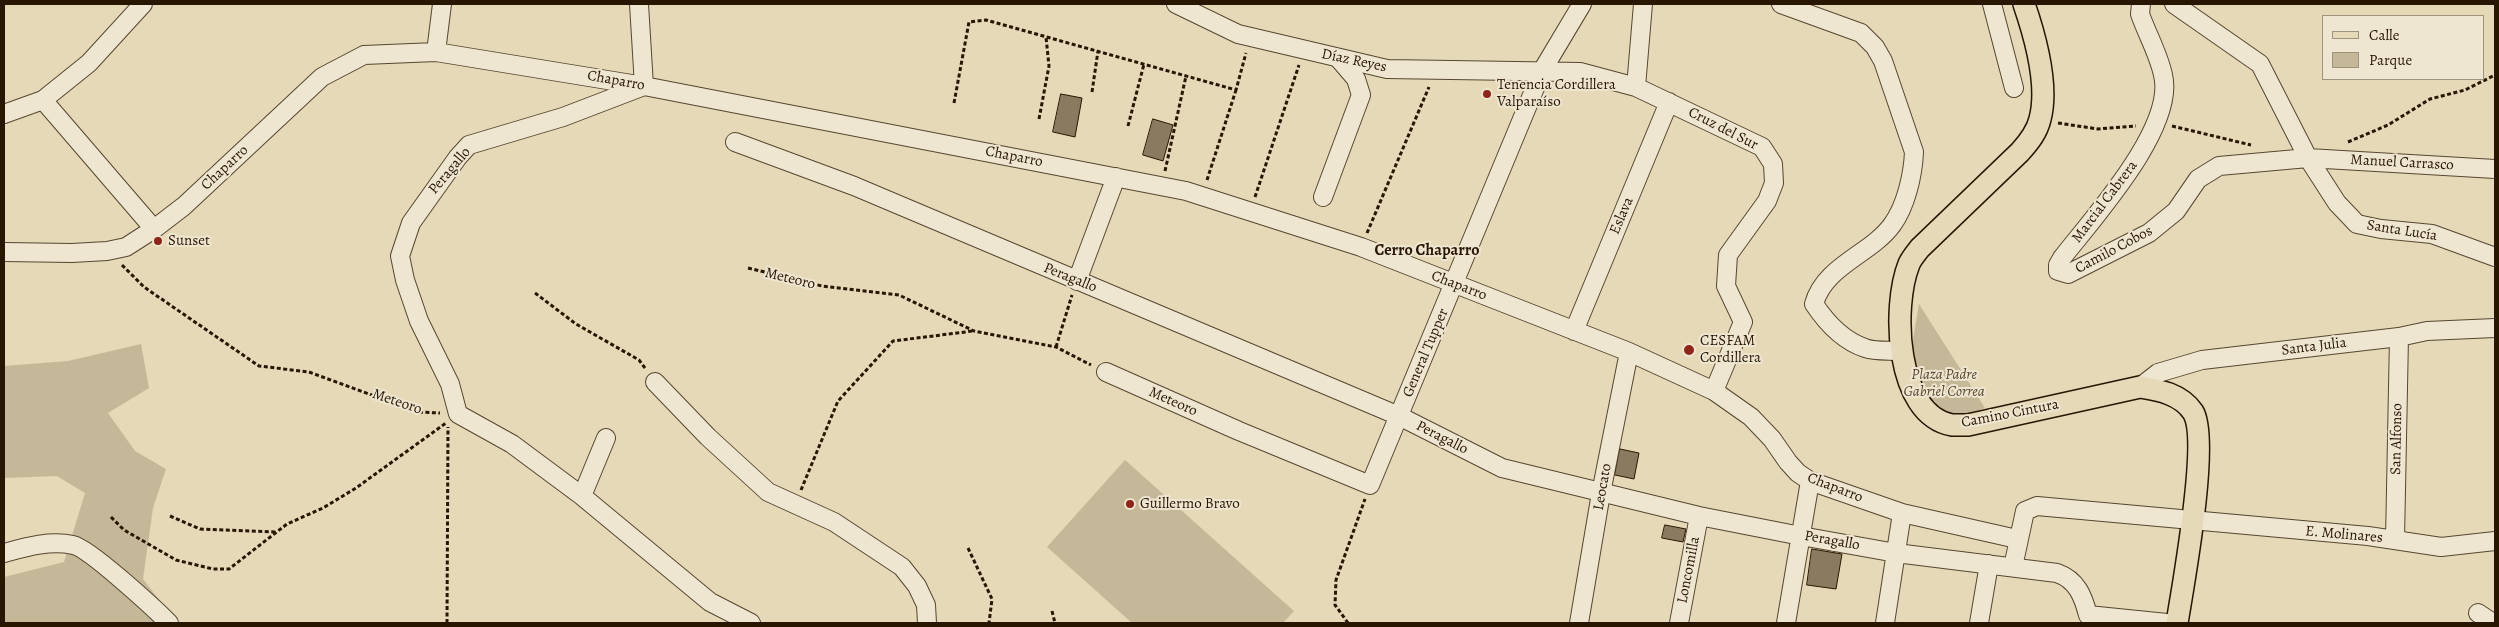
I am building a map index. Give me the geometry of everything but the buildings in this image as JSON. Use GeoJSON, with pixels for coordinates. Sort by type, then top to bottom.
{"type":"FeatureCollection","features":[{"type":"Feature","properties":{"kind":"main road","name":"Camino Cintura"},"geometry":{"type":"LineString","coordinates":[[2024,4],[2036,40],[2044,102],[2040,120],[2033,136],[2020,152],[1920,248],[1910,263],[1905,277],[1900,317],[1900,351],[1913,389],[1922,405],[1935,417],[1951,425],[1968,425],[2140,387],[2163,391],[2182,400],[2194,413],[2198,427],[2199,450],[2193,521],[2177,623]]}},
{"type":"Feature","properties":{"kind":"street"},"geometry":{"type":"LineString","coordinates":[[4,114],[43,100],[89,63],[143,4]]}},
{"type":"Feature","properties":{"kind":"street"},"geometry":{"type":"LineString","coordinates":[[436,52],[442,4]]}},
{"type":"Feature","properties":{"kind":"street"},"geometry":{"type":"LineString","coordinates":[[639,4],[644,86]]}},
{"type":"Feature","properties":{"kind":"street","name":"Díaz Reyes"},"geometry":{"type":"LineString","coordinates":[[1176,4],[1238,34],[1387,69],[1542,71]]}},
{"type":"Feature","properties":{"kind":"street","name":"General Tupper"},"geometry":{"type":"LineString","coordinates":[[1370,485],[1542,71],[1582,4]]}},
{"type":"Feature","properties":{"kind":"street"},"geometry":{"type":"LineString","coordinates":[[1636,87],[1643,4]]}},
{"type":"Feature","properties":{"kind":"street"},"geometry":{"type":"LineString","coordinates":[[1781,4],[1862,33],[1875,47],[1883,61],[1914,152],[1913,166],[1900,212],[1891,227],[1829,278],[1818,291],[1814,304],[1824,319],[1849,339],[1866,349],[1900,351]]}},
{"type":"Feature","properties":{"kind":"street"},"geometry":{"type":"LineString","coordinates":[[1992,4],[2014,88]]}},
{"type":"Feature","properties":{"kind":"street","name":"Marcial Cabrera"},"geometry":{"type":"LineString","coordinates":[[2062,258],[2134,167],[2165,101],[2164,76],[2140,14],[2141,4]]}},
{"type":"Feature","properties":{"kind":"street","name":"Santa Lucía"},"geometry":{"type":"LineString","coordinates":[[2174,4],[2260,64],[2308,158],[2337,203],[2357,224],[2381,229],[2432,234],[2495,257]]}},
{"type":"Feature","properties":{"kind":"street","name":"Chaparro"},"geometry":{"type":"LineString","coordinates":[[4,252],[72,253],[107,251],[126,247],[184,206],[322,77],[364,55],[436,52],[644,86],[1116,177],[1202,196],[1361,247],[1629,352],[1714,391],[1751,417],[1772,438],[1798,473],[1810,481],[1902,513],[2017,539]]}},
{"type":"Feature","properties":{"kind":"street"},"geometry":{"type":"LineString","coordinates":[[1322,197],[1361,95],[1356,79],[1338,58]]}},
{"type":"Feature","properties":{"kind":"street","name":"Cruz del Sur"},"geometry":{"type":"LineString","coordinates":[[1542,71],[1580,72],[1636,87],[1762,147],[1773,164],[1774,183],[1767,201],[1728,254],[1726,286],[1743,322],[1714,391]]}},
{"type":"Feature","properties":{"kind":"street","name":"Peragallo"},"geometry":{"type":"LineString","coordinates":[[453,417],[450,384],[419,321],[405,280],[400,256],[410,223],[458,157],[469,145],[563,118],[644,86]]}},
{"type":"Feature","properties":{"kind":"street"},"geometry":{"type":"LineString","coordinates":[[43,100],[154,229]]}},
{"type":"Feature","properties":{"kind":"street","name":"Eslava"},"geometry":{"type":"LineString","coordinates":[[1574,331],[1670,102]]}},
{"type":"Feature","properties":{"kind":"street","name":"Peragallo"},"geometry":{"type":"LineString","coordinates":[[734,142],[854,186],[1399,416],[1502,468],[1699,516],[1801,536],[1896,553],[2013,567],[2066,576],[2078,588],[2084,599],[2088,619],[2167,623]]}},
{"type":"Feature","properties":{"kind":"street","name":"Manuel Carrasco"},"geometry":{"type":"LineString","coordinates":[[2308,158],[2495,169]]}},
{"type":"Feature","properties":{"kind":"street","name":"Camilo Cobos"},"geometry":{"type":"LineString","coordinates":[[2062,258],[2058,265],[2058,271],[2068,274],[2149,233],[2176,211],[2198,179],[2219,166],[2308,158]]}},
{"type":"Feature","properties":{"kind":"street"},"geometry":{"type":"LineString","coordinates":[[1077,281],[1116,177]]}},
{"type":"Feature","properties":{"kind":"street","name":"Santa Julia"},"geometry":{"type":"LineString","coordinates":[[2140,387],[2158,373],[2202,360],[2399,337],[2427,332],[2495,328]]}},
{"type":"Feature","properties":{"kind":"street","name":"San Alfonso"},"geometry":{"type":"LineString","coordinates":[[2395,540],[2399,337]]}},
{"type":"Feature","properties":{"kind":"street","name":"Leocato"},"geometry":{"type":"LineString","coordinates":[[1579,623],[1601,493],[1629,352]]}},
{"type":"Feature","properties":{"kind":"street","name":"Meteoro"},"geometry":{"type":"LineString","coordinates":[[1106,372],[1239,431],[1370,485]]}},
{"type":"Feature","properties":{"kind":"street"},"geometry":{"type":"LineString","coordinates":[[655,382],[708,438],[768,492],[834,522],[902,567],[917,586],[926,605],[927,623]]}},
{"type":"Feature","properties":{"kind":"street"},"geometry":{"type":"LineString","coordinates":[[453,417],[512,444],[582,496],[710,602],[751,623]]}},
{"type":"Feature","properties":{"kind":"street"},"geometry":{"type":"LineString","coordinates":[[582,496],[606,438]]}},
{"type":"Feature","properties":{"kind":"street"},"geometry":{"type":"LineString","coordinates":[[1786,623],[1810,481]]}},
{"type":"Feature","properties":{"kind":"street"},"geometry":{"type":"LineString","coordinates":[[2013,567],[2017,539],[2025,511],[2037,506],[2193,521]]}},
{"type":"Feature","properties":{"kind":"street"},"geometry":{"type":"LineString","coordinates":[[1885,623],[1902,513]]}},
{"type":"Feature","properties":{"kind":"street","name":"Loncomilla"},"geometry":{"type":"LineString","coordinates":[[1679,623],[1699,516]]}},
{"type":"Feature","properties":{"kind":"street","name":"E. Molinares"},"geometry":{"type":"LineString","coordinates":[[2193,521],[2395,540],[2422,546],[2441,547],[2495,541]]}},
{"type":"Feature","properties":{"kind":"street"},"geometry":{"type":"LineString","coordinates":[[4,552],[55,543],[75,545],[94,556],[169,623]]}},
{"type":"Feature","properties":{"kind":"street"},"geometry":{"type":"LineString","coordinates":[[1979,623],[1989,564]]}},
{"type":"Feature","properties":{"kind":"street"},"geometry":{"type":"LineString","coordinates":[[2478,613],[2493,623]]}},
{"type":"Feature","properties":{"kind":"path"},"geometry":{"type":"LineString","coordinates":[[954,103],[969,22],[986,20],[1236,90]]}},
{"type":"Feature","properties":{"kind":"path"},"geometry":{"type":"LineString","coordinates":[[1039,120],[1049,66],[1046,37]]}},
{"type":"Feature","properties":{"kind":"path"},"geometry":{"type":"LineString","coordinates":[[1202,196],[1236,90],[1247,48]]}},
{"type":"Feature","properties":{"kind":"path"},"geometry":{"type":"LineString","coordinates":[[1092,92],[1098,52]]}},
{"type":"Feature","properties":{"kind":"path"},"geometry":{"type":"LineString","coordinates":[[1291,61],[1308,66]]}},
{"type":"Feature","properties":{"kind":"path"},"geometry":{"type":"LineString","coordinates":[[1250,212],[1300,63]]}},
{"type":"Feature","properties":{"kind":"path"},"geometry":{"type":"LineString","coordinates":[[1128,126],[1144,64]]}},
{"type":"Feature","properties":{"kind":"path"},"geometry":{"type":"LineString","coordinates":[[1361,247],[1436,69]]}},
{"type":"Feature","properties":{"kind":"path"},"geometry":{"type":"LineString","coordinates":[[2344,144],[2388,125],[2430,99],[2466,90],[2495,75]]}},
{"type":"Feature","properties":{"kind":"path"},"geometry":{"type":"LineString","coordinates":[[1161,187],[1186,76]]}},
{"type":"Feature","properties":{"kind":"path"},"geometry":{"type":"LineString","coordinates":[[2040,120],[2098,129],[2166,124],[2261,147]]}},
{"type":"Feature","properties":{"kind":"path","name":"Meteoro"},"geometry":{"type":"LineString","coordinates":[[107,251],[144,287],[259,366],[309,372],[418,412],[453,417]]}},
{"type":"Feature","properties":{"kind":"path","name":"Meteoro"},"geometry":{"type":"LineString","coordinates":[[748,268],[822,286],[899,295],[974,331],[1056,347],[1106,372]]}},
{"type":"Feature","properties":{"kind":"path"},"geometry":{"type":"LineString","coordinates":[[1056,347],[1077,281]]}},
{"type":"Feature","properties":{"kind":"path"},"geometry":{"type":"LineString","coordinates":[[535,293],[576,324],[639,360],[655,382]]}},
{"type":"Feature","properties":{"kind":"path","name":"Meteoro"},"geometry":{"type":"LineString","coordinates":[[794,505],[838,401],[893,341],[974,331]]}},
{"type":"Feature","properties":{"kind":"path"},"geometry":{"type":"LineString","coordinates":[[112,517],[124,530],[176,560],[213,570],[230,569],[278,532],[356,488],[453,417]]}},
{"type":"Feature","properties":{"kind":"path"},"geometry":{"type":"LineString","coordinates":[[446,623],[453,417]]}},
{"type":"Feature","properties":{"kind":"path"},"geometry":{"type":"LineString","coordinates":[[1348,623],[1335,605],[1336,580],[1370,485]]}},
{"type":"Feature","properties":{"kind":"path"},"geometry":{"type":"LineString","coordinates":[[170,516],[200,529],[278,532]]}},
{"type":"Feature","properties":{"kind":"path"},"geometry":{"type":"LineString","coordinates":[[968,548],[992,599],[990,623]]}},
{"type":"Feature","properties":{"kind":"path"},"geometry":{"type":"LineString","coordinates":[[1052,611],[1055,623]]}},
{"type":"Feature","properties":{"kind":"green space","name":"Plaza Padre Gabriel Correa"},"geometry":{"type":"Polygon","coordinates":[[[1919,304],[1985,408],[1955,418],[1927,397],[1909,363],[1919,304]]]}},
{"type":"Feature","properties":{"kind":"green space"},"geometry":{"type":"Polygon","coordinates":[[[141,344],[149,388],[108,413],[135,451],[166,469],[153,508],[143,579],[177,623],[4,623],[4,577],[64,562],[85,493],[57,476],[4,478],[4,366],[68,361],[141,344]]]}},
{"type":"Feature","properties":{"kind":"green space","name":"Guillermo Bravo"},"geometry":{"type":"Polygon","coordinates":[[[1125,460],[1294,611],[1283,623],[1132,623],[1047,547],[1125,460]]]}},
{"type":"Feature","properties":{"kind":"place","name":"Tenencia Cordillera Valparaíso"},"geometry":{"type":"Point","coordinates":[1487,94]}},
{"type":"Feature","properties":{"kind":"place","name":"Sunset"},"geometry":{"type":"Point","coordinates":[158,241]}},
{"type":"Feature","properties":{"kind":"place","name":"CESFAM Cordillera"},"geometry":{"type":"Point","coordinates":[1689,350]}},
{"type":"Feature","properties":{"kind":"place","name":"Guillermo Bravo"},"geometry":{"type":"Point","coordinates":[1130,504]}},
{"type":"Feature","properties":{"kind":"district","name":"Cerro Chaparro"},"geometry":{"type":"Point","coordinates":[1427,251]}}]}
